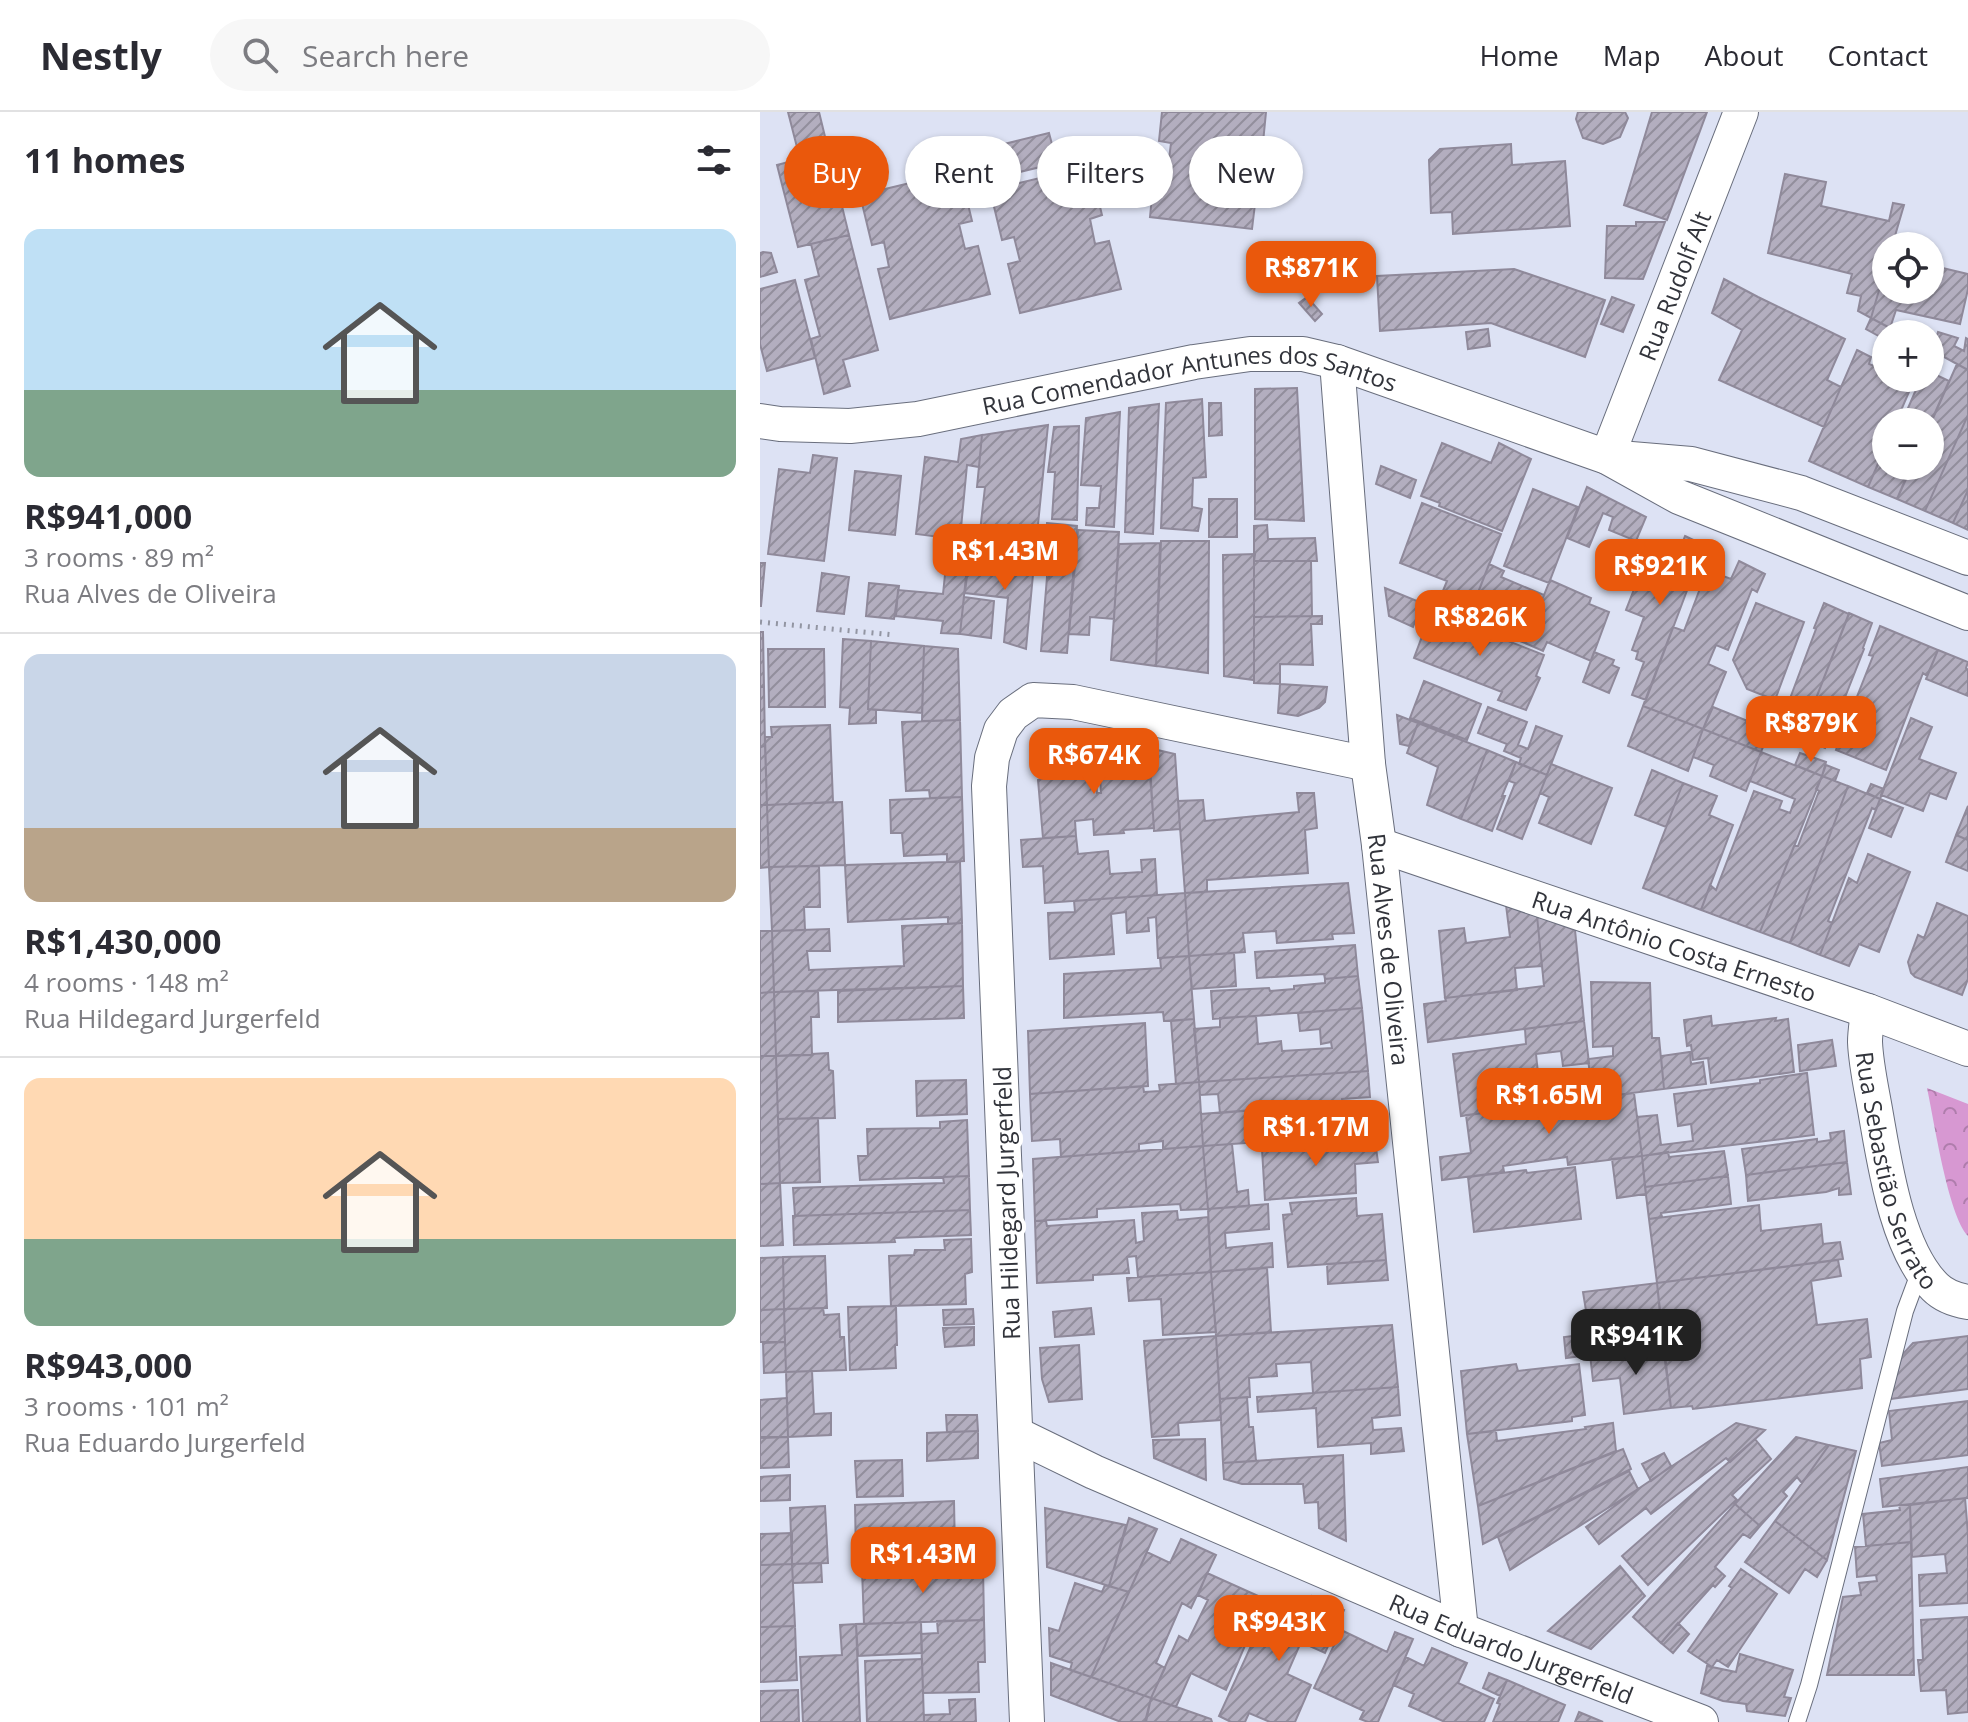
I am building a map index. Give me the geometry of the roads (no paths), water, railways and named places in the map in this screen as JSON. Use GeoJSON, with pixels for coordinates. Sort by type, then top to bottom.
{"type":"FeatureCollection","features":[{"type":"Feature","properties":{"kind":"street","name":"Rua Rudolf Alt"},"geometry":{"type":"LineString","coordinates":[[1607,457],[1741,112]]}},
{"type":"Feature","properties":{"kind":"street","name":"Rua Comendador Antunes dos Santos"},"geometry":{"type":"LineString","coordinates":[[760,421],[850,426],[918,419],[1179,365],[1250,354],[1303,354],[1337,362],[1607,457],[1679,497],[1968,613]]}},
{"type":"Feature","properties":{"kind":"street","name":"Rua Alves de Oliveira"},"geometry":{"type":"LineString","coordinates":[[1337,362],[1368,764],[1461,1630]]}},
{"type":"Feature","properties":{"kind":"street","name":"Rua Comendador Antunes dos Santos"},"geometry":{"type":"LineString","coordinates":[[1607,457],[1691,464],[1801,493],[1968,558]]}},
{"type":"Feature","properties":{"kind":"street","name":"Rua Hildegard Jurgerfeld"},"geometry":{"type":"LineString","coordinates":[[1027,1722],[989,786],[992,758],[1001,730],[1013,714],[1033,700],[1073,702],[1368,764]]}},
{"type":"Feature","properties":{"kind":"street","name":"Rua Antônio Costa Ernesto"},"geometry":{"type":"LineString","coordinates":[[1379,845],[1868,1011],[1968,1049]]}},
{"type":"Feature","properties":{"kind":"street","name":"Rua Sebastião Serrato"},"geometry":{"type":"LineString","coordinates":[[1868,1011],[1865,1040],[1868,1069],[1887,1175],[1898,1216],[1921,1268],[1934,1287],[1945,1295],[1968,1302]]}},
{"type":"Feature","properties":{"kind":"street","name":"Rua Eduardo Jurgerfeld"},"geometry":{"type":"LineString","coordinates":[[1016,1434],[1094,1472],[1461,1630],[1701,1722]]}},
{"type":"Feature","properties":{"kind":"lane"},"geometry":{"type":"LineString","coordinates":[[1797,1722],[1905,1311],[1921,1268]]}}]}
